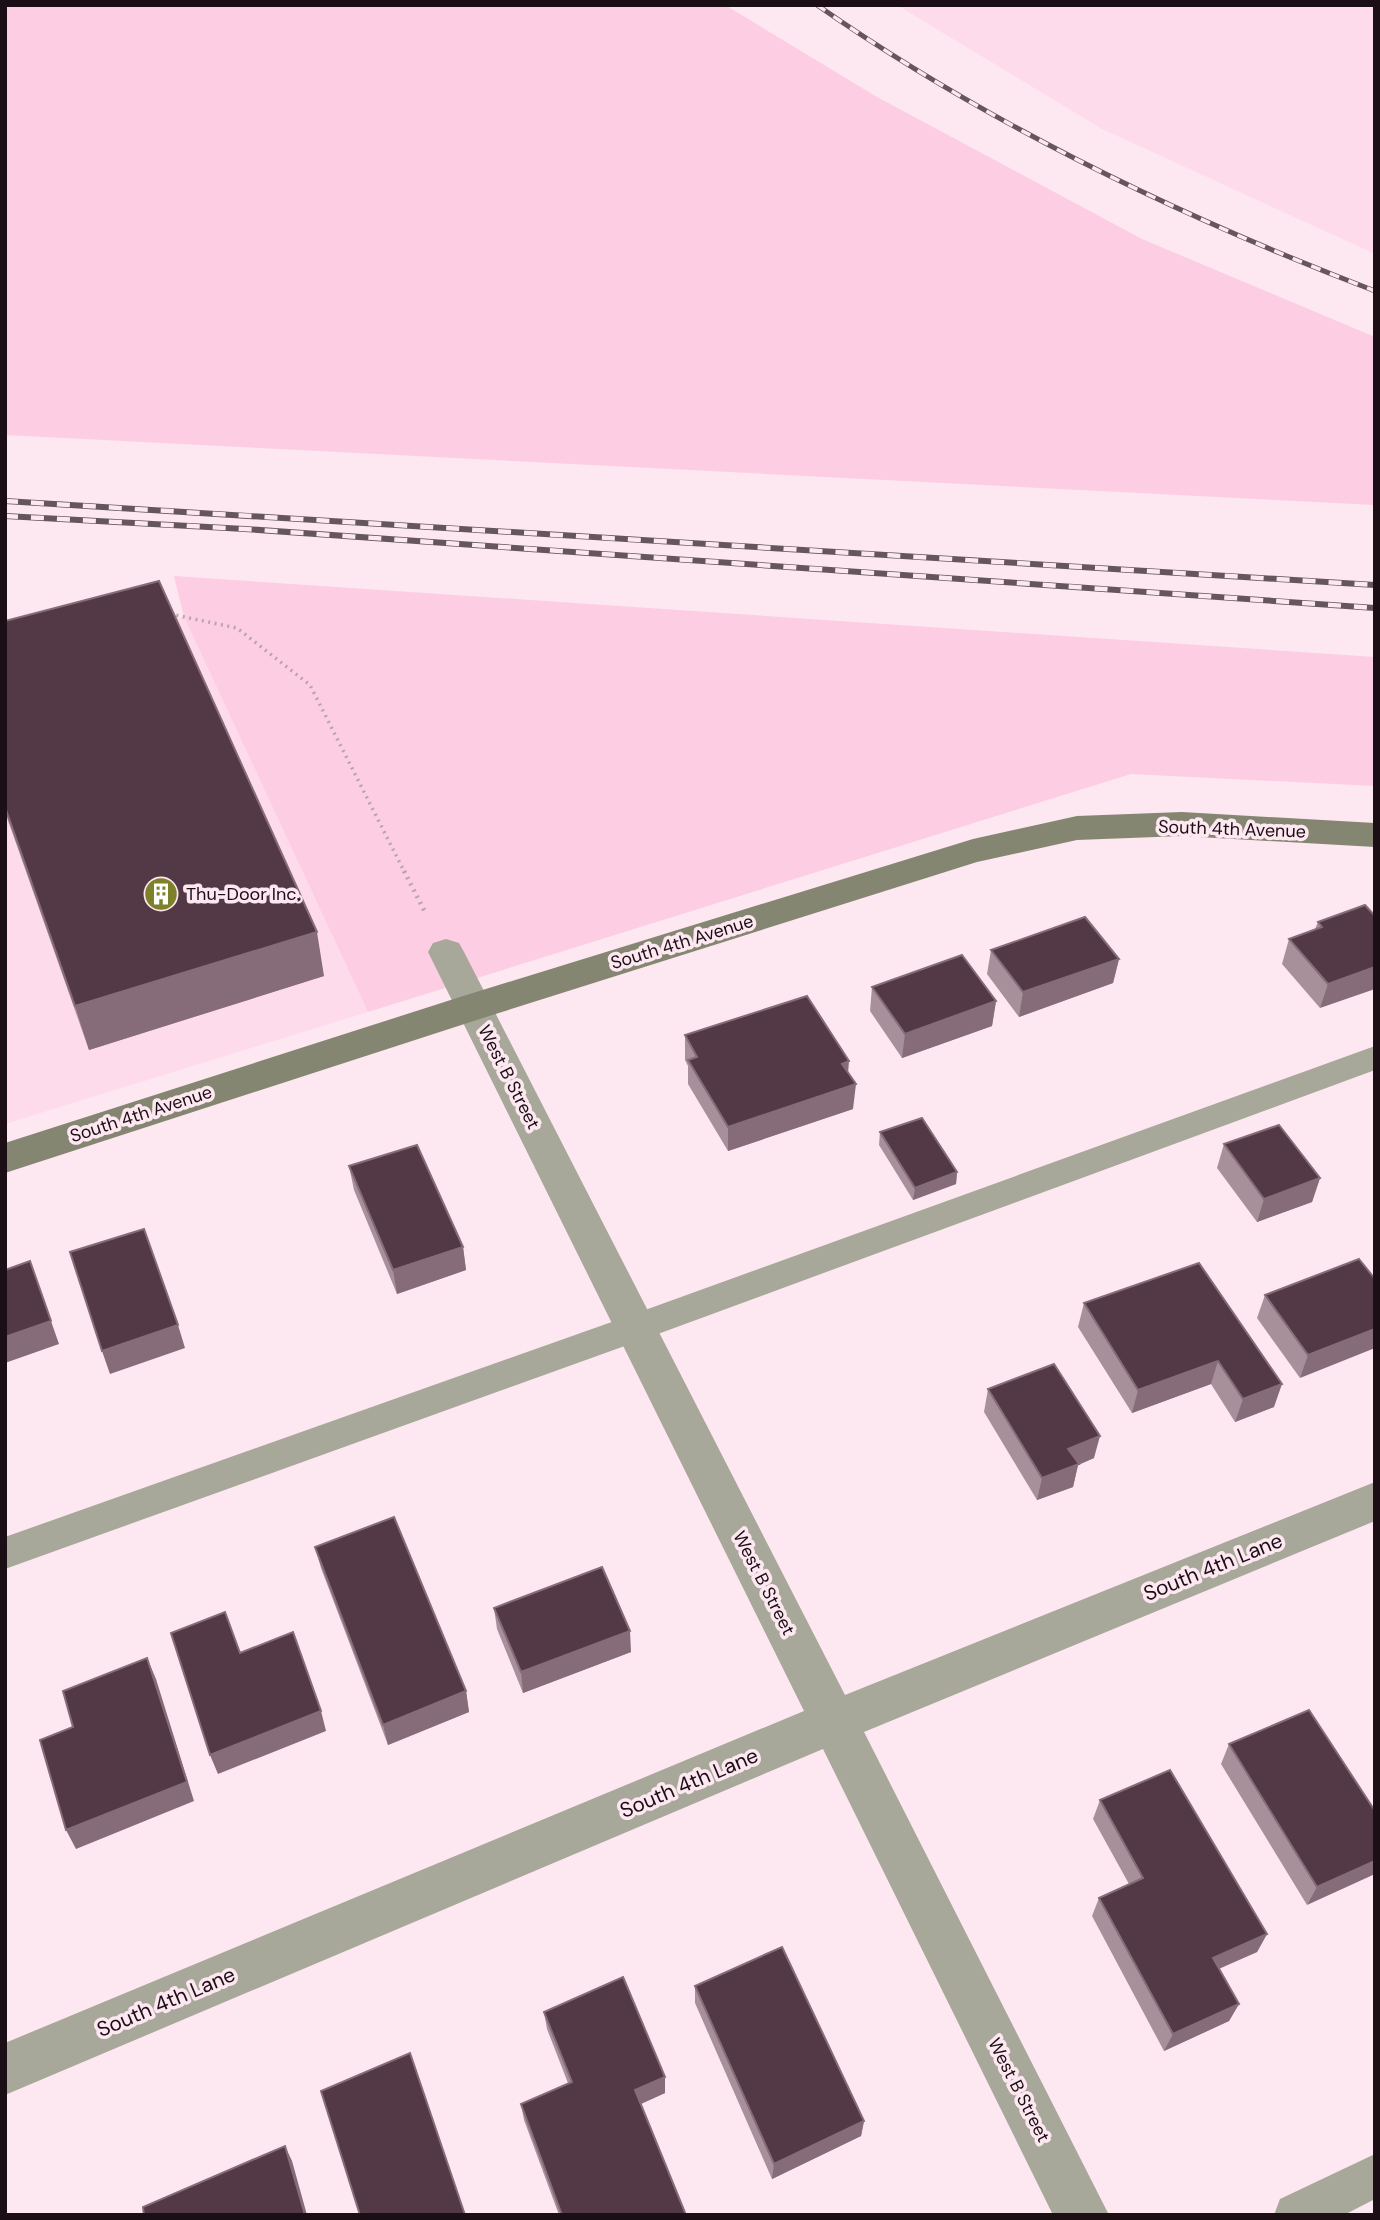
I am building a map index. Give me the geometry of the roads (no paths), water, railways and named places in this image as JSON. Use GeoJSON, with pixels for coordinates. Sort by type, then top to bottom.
{"type":"FeatureCollection","features":[{"type":"Feature","properties":{"kind":"street","name":"South 4th Avenue"},"geometry":{"type":"LineString","coordinates":[[5,1158],[473,1007],[972,851],[1077,828],[1182,824],[1375,835]]}},
{"type":"Feature","properties":{"kind":"street","name":"West B Street"},"geometry":{"type":"LineString","coordinates":[[446,952],[1082,2215]]}},
{"type":"Feature","properties":{"kind":"street","name":"South 4th Lane"},"geometry":{"type":"LineString","coordinates":[[5,2069],[833,1722],[1375,1501]]}},
{"type":"Feature","properties":{"kind":"lane"},"geometry":{"type":"LineString","coordinates":[[5,1553],[635,1328],[1375,1058]]}},
{"type":"Feature","properties":{"kind":"lane"},"geometry":{"type":"LineString","coordinates":[[1296,2215],[1375,2176]]}},
{"type":"Feature","properties":{"kind":"railway"},"geometry":{"type":"LineString","coordinates":[[817,5],[949,89],[1087,165],[1230,232],[1375,291]]}},
{"type":"Feature","properties":{"kind":"railway"},"geometry":{"type":"LineString","coordinates":[[5,501],[1375,585]]}},
{"type":"Feature","properties":{"kind":"railway"},"geometry":{"type":"LineString","coordinates":[[5,516],[245,529],[1375,608]]}},
{"type":"Feature","properties":{"kind":"place","name":"Thu-Door Inc."},"geometry":{"type":"Point","coordinates":[161,894]}}]}
